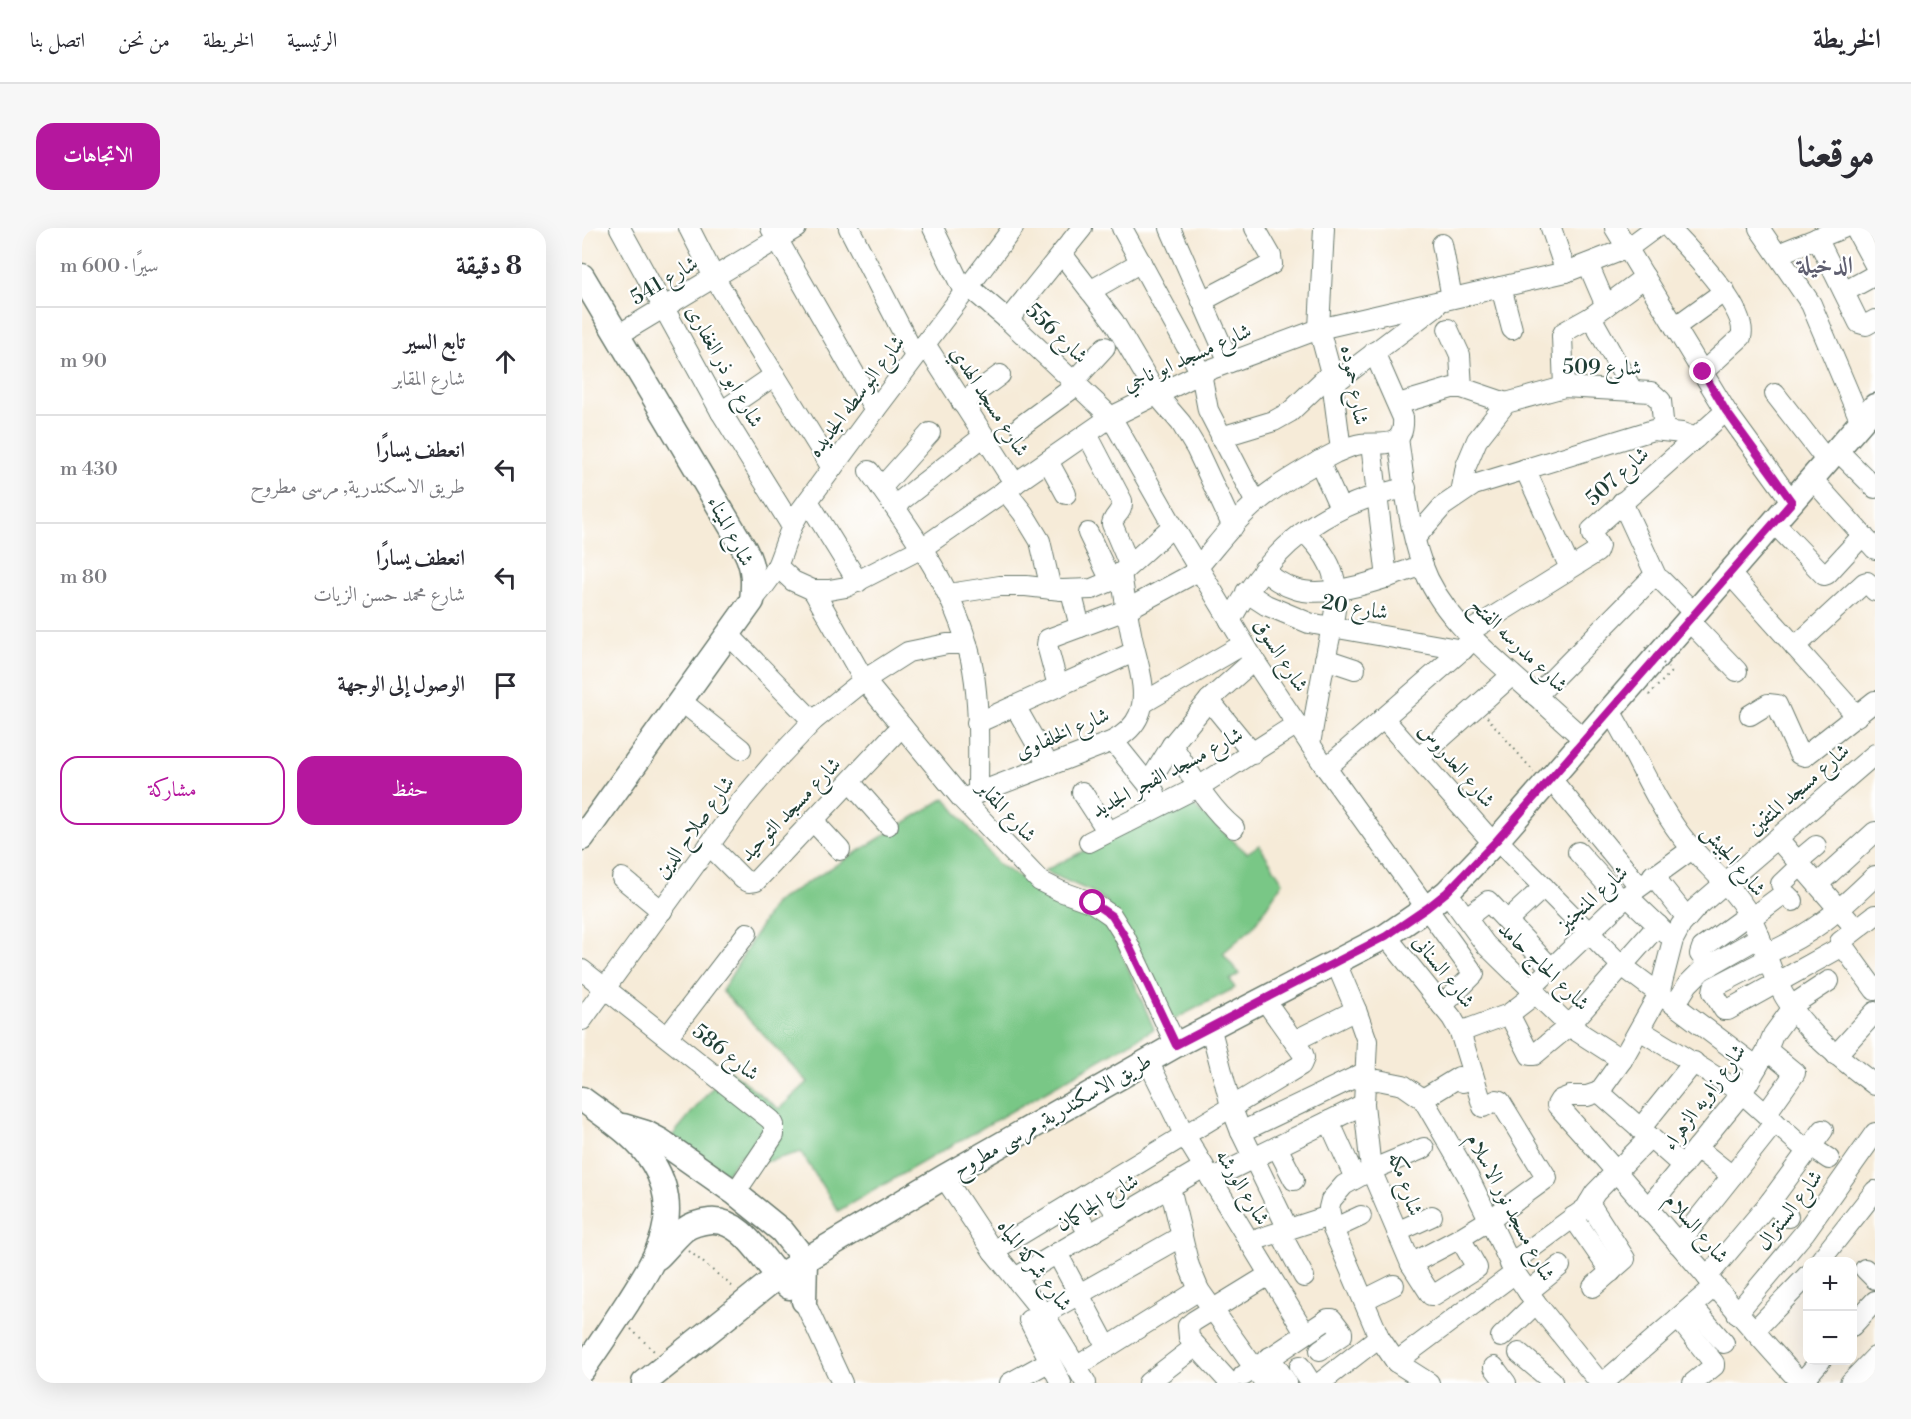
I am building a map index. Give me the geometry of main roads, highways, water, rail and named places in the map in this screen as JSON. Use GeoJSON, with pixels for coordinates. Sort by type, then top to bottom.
{"type":"FeatureCollection","features":[{"type":"Feature","properties":{"kind":"main road","name":"شارع الميناء"},"geometry":{"type":"LineString","coordinates":[[582,276],[749,557],[753,574],[752,601],[582,838]]}},
{"type":"Feature","properties":{"kind":"main road","name":"طريق الاسكندرية, مرسى مطروح"},"geometry":{"type":"LineString","coordinates":[[644,1383],[777,1277],[805,1260],[944,1177],[1176,1045],[1386,936],[1427,908],[1447,892],[1496,842],[1868,414]]}},
{"type":"Feature","properties":{"kind":"main road"},"geometry":{"type":"LineString","coordinates":[[582,1099],[640,1146],[653,1163],[662,1183],[666,1204],[666,1225],[661,1246],[582,1370]]}},
{"type":"Feature","properties":{"kind":"main road"},"geometry":{"type":"LineString","coordinates":[[615,1124],[646,1133],[661,1141],[735,1193],[782,1231],[805,1260],[804,1301],[777,1277],[745,1235],[732,1225],[716,1221],[700,1222],[685,1230],[651,1265]]}},
{"type":"Feature","properties":{"kind":"district","name":"الدخيلة"},"geometry":{"type":"Point","coordinates":[1825,265]}}]}
